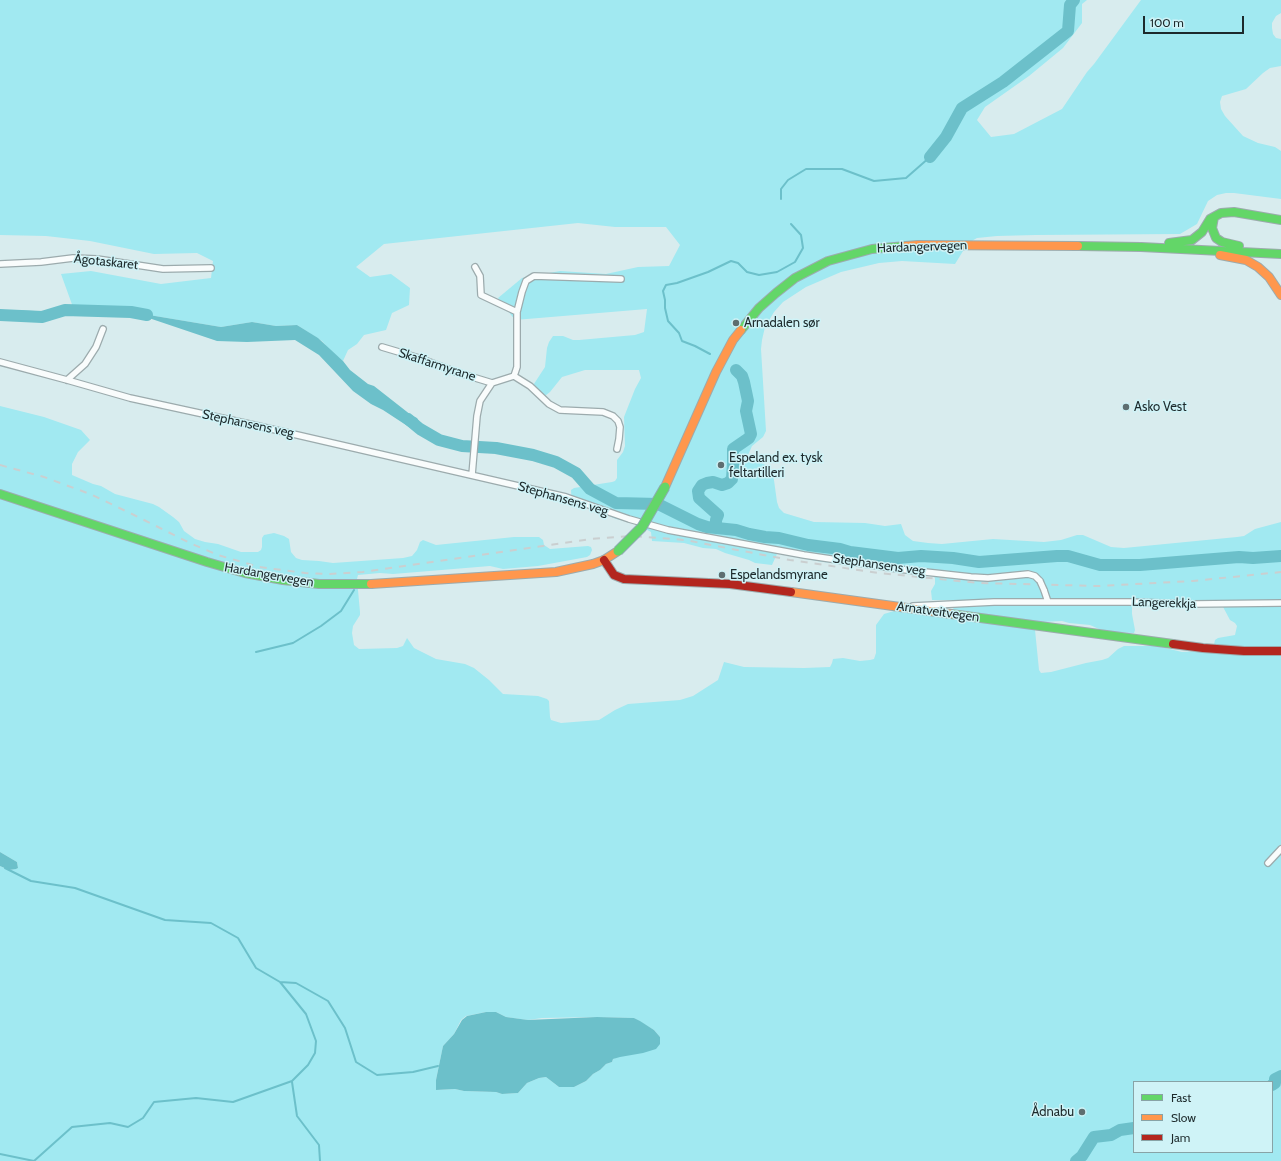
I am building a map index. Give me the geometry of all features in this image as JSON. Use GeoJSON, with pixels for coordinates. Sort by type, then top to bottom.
{"type":"FeatureCollection","features":[{"type":"Feature","properties":{"kind":"main road"},"geometry":{"type":"LineString","coordinates":[[1074,246],[1112,242],[1183,242],[1192,240],[1197,237],[1210,219],[1221,213],[1227,212],[1281,220]]}},
{"type":"Feature","properties":{"kind":"main road"},"geometry":{"type":"LineString","coordinates":[[1215,216],[1212,228],[1216,238],[1222,242],[1231,245],[1281,249]]}},
{"type":"Feature","properties":{"kind":"main road","name":"Hardangervegen"},"geometry":{"type":"LineString","coordinates":[[0,494],[207,562],[245,573],[283,580],[319,584],[371,584],[549,573],[577,568],[604,560],[618,551],[642,528],[665,487],[716,372],[733,340],[759,308],[776,292],[795,278],[817,266],[840,257],[862,251],[881,248],[932,245],[1197,249],[1281,254]]}},
{"type":"Feature","properties":{"kind":"main road"},"geometry":{"type":"LineString","coordinates":[[1114,247],[1143,253],[1216,255],[1238,258],[1252,263],[1264,272],[1274,283],[1281,296]]}},
{"type":"Feature","properties":{"kind":"main road","name":"Arnatveitvegen"},"geometry":{"type":"LineString","coordinates":[[604,560],[614,575],[624,579],[640,581],[714,582],[1203,648],[1244,651],[1281,651]]}},
{"type":"Feature","properties":{"kind":"street","name":"Ågotaskaret"},"geometry":{"type":"LineString","coordinates":[[0,264],[41,262],[73,258],[97,259],[163,269],[211,268]]}},
{"type":"Feature","properties":{"kind":"street"},"geometry":{"type":"LineString","coordinates":[[475,267],[480,276],[481,295],[517,312]]}},
{"type":"Feature","properties":{"kind":"street"},"geometry":{"type":"LineString","coordinates":[[617,449],[620,428],[618,421],[613,416],[603,412],[560,410],[549,404],[530,386],[514,376],[518,359],[517,312],[526,281],[534,276],[621,279]]}},
{"type":"Feature","properties":{"kind":"street"},"geometry":{"type":"LineString","coordinates":[[67,380],[85,364],[96,347],[103,329]]}},
{"type":"Feature","properties":{"kind":"street","name":"Skaffarmyrane"},"geometry":{"type":"LineString","coordinates":[[382,348],[419,358],[456,372],[492,383],[514,376]]}},
{"type":"Feature","properties":{"kind":"street","name":"Stephansens veg"},"geometry":{"type":"LineString","coordinates":[[0,362],[130,398],[566,497],[630,519],[668,530],[804,555],[898,569],[988,578],[1028,574],[1035,576],[1040,581],[1048,602]]}},
{"type":"Feature","properties":{"kind":"street","name":"Skaffarmyrane"},"geometry":{"type":"LineString","coordinates":[[472,475],[477,416],[480,401],[492,383]]}},
{"type":"Feature","properties":{"kind":"street","name":"Langerekkja"},"geometry":{"type":"LineString","coordinates":[[906,607],[934,604],[987,602],[1129,602],[1193,604],[1281,603]]}},
{"type":"Feature","properties":{"kind":"street"},"geometry":{"type":"LineString","coordinates":[[1268,863],[1281,849]]}},
{"type":"Feature","properties":{"kind":"shaded area"},"geometry":{"type":"Polygon","coordinates":[[[0,0],[1087,0],[1082,4],[1082,23],[1063,48],[1029,76],[985,107],[977,120],[991,137],[1014,134],[1062,109],[1087,72],[1141,0],[1281,0],[1281,13],[1276,16],[1272,23],[1272,28],[1273,34],[1276,38],[1281,39],[1281,66],[1270,68],[1246,89],[1222,96],[1220,102],[1221,109],[1225,116],[1243,136],[1258,143],[1275,147],[1281,151],[1281,199],[1234,193],[1217,195],[1208,201],[1197,224],[1180,234],[1035,235],[977,238],[968,243],[955,264],[902,261],[879,263],[841,272],[806,287],[783,302],[774,312],[765,327],[761,349],[766,431],[763,437],[752,446],[748,455],[748,461],[761,463],[770,467],[773,473],[777,502],[779,508],[784,513],[814,522],[865,523],[885,526],[901,524],[905,535],[913,541],[928,543],[942,544],[993,539],[1044,542],[1083,535],[1111,547],[1124,548],[1244,536],[1255,529],[1281,522],[1281,1161],[0,1161],[0,866],[9,870],[18,868],[17,862],[0,852],[0,406],[44,417],[81,430],[90,440],[78,452],[72,464],[72,475],[101,486],[115,494],[159,507],[179,522],[184,531],[195,539],[218,544],[241,552],[258,552],[261,550],[262,538],[264,535],[274,533],[289,539],[291,552],[296,558],[333,563],[412,556],[417,550],[420,542],[423,540],[436,545],[514,537],[539,537],[543,540],[544,545],[550,549],[591,547],[592,550],[590,555],[587,557],[538,566],[503,569],[490,566],[393,574],[380,573],[358,575],[357,579],[360,615],[353,626],[352,633],[354,645],[359,649],[397,648],[403,646],[407,638],[414,648],[436,659],[465,664],[474,668],[503,694],[538,696],[547,699],[549,701],[551,720],[561,723],[599,720],[628,704],[680,700],[693,696],[718,680],[724,662],[744,667],[804,668],[830,667],[833,659],[843,658],[860,661],[874,659],[876,653],[876,625],[884,614],[894,611],[954,613],[952,600],[932,600],[931,591],[935,584],[935,578],[933,576],[898,572],[863,565],[823,562],[800,558],[792,553],[777,554],[772,565],[755,563],[716,549],[703,548],[684,543],[652,541],[651,532],[637,524],[616,519],[588,507],[572,506],[571,490],[574,488],[612,482],[617,478],[617,460],[623,452],[625,446],[624,417],[641,378],[639,370],[585,370],[562,377],[550,392],[541,399],[530,390],[545,367],[547,348],[553,336],[563,336],[573,340],[579,340],[635,335],[644,332],[647,309],[515,320],[498,298],[522,278],[560,271],[606,274],[638,267],[669,266],[680,245],[666,227],[615,227],[578,223],[384,244],[356,267],[370,277],[391,274],[410,288],[409,305],[392,313],[386,330],[364,335],[357,344],[348,350],[343,361],[322,341],[297,325],[276,326],[252,322],[221,327],[131,312],[74,310],[61,274],[91,271],[161,284],[211,278],[213,261],[197,253],[154,254],[90,241],[46,236],[0,235],[0,0]],[[1172,603],[1132,607],[1135,630],[1134,633],[1112,632],[1090,625],[1062,621],[1041,622],[1036,626],[1035,630],[1039,670],[1041,673],[1051,672],[1102,660],[1108,658],[1124,646],[1157,646],[1182,652],[1209,651],[1213,649],[1215,640],[1218,638],[1235,635],[1237,626],[1230,620],[1222,605],[1172,603]],[[486,1012],[466,1016],[461,1020],[454,1034],[443,1046],[436,1080],[436,1090],[455,1089],[464,1091],[496,1092],[502,1094],[518,1093],[527,1083],[546,1077],[559,1087],[574,1087],[586,1081],[606,1064],[612,1062],[613,1059],[660,1037],[654,1030],[634,1018],[542,1018],[528,1020],[506,1017],[496,1012],[486,1012]]]}},
{"type":"Feature","properties":{"kind":"shaded area"},"geometry":{"type":"Polygon","coordinates":[[[0,311],[35,311],[42,317],[35,320],[0,319],[0,311]]]}},
{"type":"Feature","properties":{"kind":"shaded area"},"geometry":{"type":"Polygon","coordinates":[[[131,312],[221,327],[252,322],[276,326],[297,325],[318,338],[343,361],[350,370],[368,384],[374,386],[417,418],[420,429],[412,429],[371,404],[353,391],[319,355],[295,340],[247,342],[217,341],[131,312]]]}},
{"type":"Feature","properties":{"kind":"shaded area"},"geometry":{"type":"Polygon","coordinates":[[[0,852],[17,862],[18,868],[9,870],[0,866],[0,852]]]}},
{"type":"Feature","properties":{"kind":"shaded area"},"geometry":{"type":"Polygon","coordinates":[[[486,1012],[496,1012],[506,1017],[528,1020],[597,1017],[634,1018],[654,1030],[660,1037],[660,1044],[656,1049],[613,1059],[612,1062],[606,1064],[586,1081],[574,1087],[559,1087],[546,1077],[527,1083],[518,1093],[502,1094],[496,1092],[464,1091],[455,1089],[436,1090],[436,1080],[443,1046],[454,1034],[462,1020],[467,1016],[486,1012]]]}},
{"type":"Feature","properties":{"kind":"waterway"},"geometry":{"type":"LineString","coordinates":[[930,157],[946,137],[962,108],[1003,82],[1068,31],[1070,5],[1074,0]]}},
{"type":"Feature","properties":{"kind":"waterway"},"geometry":{"type":"LineString","coordinates":[[781,199],[781,189],[788,180],[806,169],[842,169],[874,181],[906,178],[930,157]]}},
{"type":"Feature","properties":{"kind":"waterway"},"geometry":{"type":"LineString","coordinates":[[710,354],[682,341],[679,333],[668,321],[663,291],[666,285],[677,283],[708,272],[731,261],[738,263],[747,272],[759,275],[777,272],[795,262],[803,248],[801,235],[791,224]]}},
{"type":"Feature","properties":{"kind":"waterway"},"geometry":{"type":"LineString","coordinates":[[0,315],[42,317],[65,310],[131,312],[147,315]]}},
{"type":"Feature","properties":{"kind":"waterway"},"geometry":{"type":"LineString","coordinates":[[716,528],[716,520],[718,515],[699,498],[698,491],[702,485],[707,483],[713,482],[722,485],[728,483],[732,479],[733,449],[749,438],[751,434],[746,411],[748,401],[744,382],[742,376],[736,370]]}},
{"type":"Feature","properties":{"kind":"waterway"},"geometry":{"type":"LineString","coordinates":[[408,419],[420,429],[439,440],[462,446],[496,448],[533,455],[556,462],[576,473],[590,489],[616,503],[658,504],[707,527],[736,530],[749,534],[779,538],[808,545],[840,549],[850,552],[898,558],[921,556],[953,558],[979,562],[1068,556],[1100,565],[1140,565],[1239,557],[1253,558],[1281,556]]}},
{"type":"Feature","properties":{"kind":"waterway"},"geometry":{"type":"LineString","coordinates":[[256,652],[293,643],[321,626],[341,611],[354,590]]}},
{"type":"Feature","properties":{"kind":"waterway"},"geometry":{"type":"LineString","coordinates":[[0,1154],[34,1161],[72,1127],[110,1123],[128,1127],[143,1118],[154,1102],[196,1098],[233,1102],[292,1081],[308,1065],[315,1053],[316,1041],[306,1014],[280,982],[256,968],[238,938],[211,923],[165,920],[75,888],[31,881],[5,868]]}},
{"type":"Feature","properties":{"kind":"waterway"},"geometry":{"type":"LineString","coordinates":[[280,982],[296,983],[328,1001],[345,1028],[356,1062],[377,1075],[413,1072],[438,1066]]}},
{"type":"Feature","properties":{"kind":"waterway"},"geometry":{"type":"LineString","coordinates":[[1273,1084],[1275,1083],[1275,1079],[1281,1076]]}},
{"type":"Feature","properties":{"kind":"waterway"},"geometry":{"type":"LineString","coordinates":[[292,1082],[297,1116],[319,1145],[320,1161]]}},
{"type":"Feature","properties":{"kind":"waterway"},"geometry":{"type":"LineString","coordinates":[[1076,1161],[1082,1156],[1094,1137],[1111,1135],[1120,1130],[1133,1128]]}},
{"type":"Feature","properties":{"kind":"railway"},"geometry":{"type":"LineString","coordinates":[[0,465],[44,477],[90,494],[192,544],[218,555],[259,567],[305,573],[330,574],[363,572],[591,539],[633,536],[685,540],[790,560],[879,573],[979,583],[1098,586],[1193,581],[1281,572]]}},
{"type":"Feature","properties":{"kind":"traffic: fast"},"geometry":{"type":"LineString","coordinates":[[1169,243],[1192,240],[1202,232],[1210,219],[1221,213],[1234,212],[1281,220]]}},
{"type":"Feature","properties":{"kind":"traffic: fast"},"geometry":{"type":"LineString","coordinates":[[1214,217],[1212,228],[1216,238],[1222,242],[1239,246]]}},
{"type":"Feature","properties":{"kind":"traffic: fast"},"geometry":{"type":"LineString","coordinates":[[741,330],[759,308],[776,293],[795,278],[828,261],[872,249],[906,246]]}},
{"type":"Feature","properties":{"kind":"traffic: fast"},"geometry":{"type":"LineString","coordinates":[[1078,246],[1141,247],[1281,254]]}},
{"type":"Feature","properties":{"kind":"traffic: fast"},"geometry":{"type":"LineString","coordinates":[[618,551],[642,527],[665,487]]}},
{"type":"Feature","properties":{"kind":"traffic: fast"},"geometry":{"type":"LineString","coordinates":[[0,494],[245,573],[283,580],[319,584],[371,584]]}},
{"type":"Feature","properties":{"kind":"traffic: fast"},"geometry":{"type":"LineString","coordinates":[[951,614],[1173,644]]}},
{"type":"Feature","properties":{"kind":"traffic: slow"},"geometry":{"type":"LineString","coordinates":[[906,246],[1078,246]]}},
{"type":"Feature","properties":{"kind":"traffic: slow"},"geometry":{"type":"LineString","coordinates":[[1220,255],[1246,260],[1258,267],[1269,277],[1281,295]]}},
{"type":"Feature","properties":{"kind":"traffic: slow"},"geometry":{"type":"LineString","coordinates":[[665,487],[716,372],[733,340],[741,330]]}},
{"type":"Feature","properties":{"kind":"traffic: slow"},"geometry":{"type":"LineString","coordinates":[[371,584],[556,572],[593,564],[604,560],[618,551]]}},
{"type":"Feature","properties":{"kind":"traffic: slow"},"geometry":{"type":"LineString","coordinates":[[791,592],[951,614]]}},
{"type":"Feature","properties":{"kind":"traffic: jam"},"geometry":{"type":"LineString","coordinates":[[604,560],[614,575],[624,579],[730,584],[791,592]]}},
{"type":"Feature","properties":{"kind":"traffic: jam"},"geometry":{"type":"LineString","coordinates":[[1173,644],[1244,651],[1281,651]]}},
{"type":"Feature","properties":{"kind":"place","name":"Arnadalen sør"},"geometry":{"type":"Point","coordinates":[736,323]}},
{"type":"Feature","properties":{"kind":"place","name":"Asko Vest"},"geometry":{"type":"Point","coordinates":[1126,407]}},
{"type":"Feature","properties":{"kind":"place","name":"Espeland ex. tysk feltartilleri"},"geometry":{"type":"Point","coordinates":[721,465]}},
{"type":"Feature","properties":{"kind":"place","name":"Espelandsmyrane"},"geometry":{"type":"Point","coordinates":[722,575]}},
{"type":"Feature","properties":{"kind":"place","name":"Ådnabu"},"geometry":{"type":"Point","coordinates":[1082,1112]}}]}
